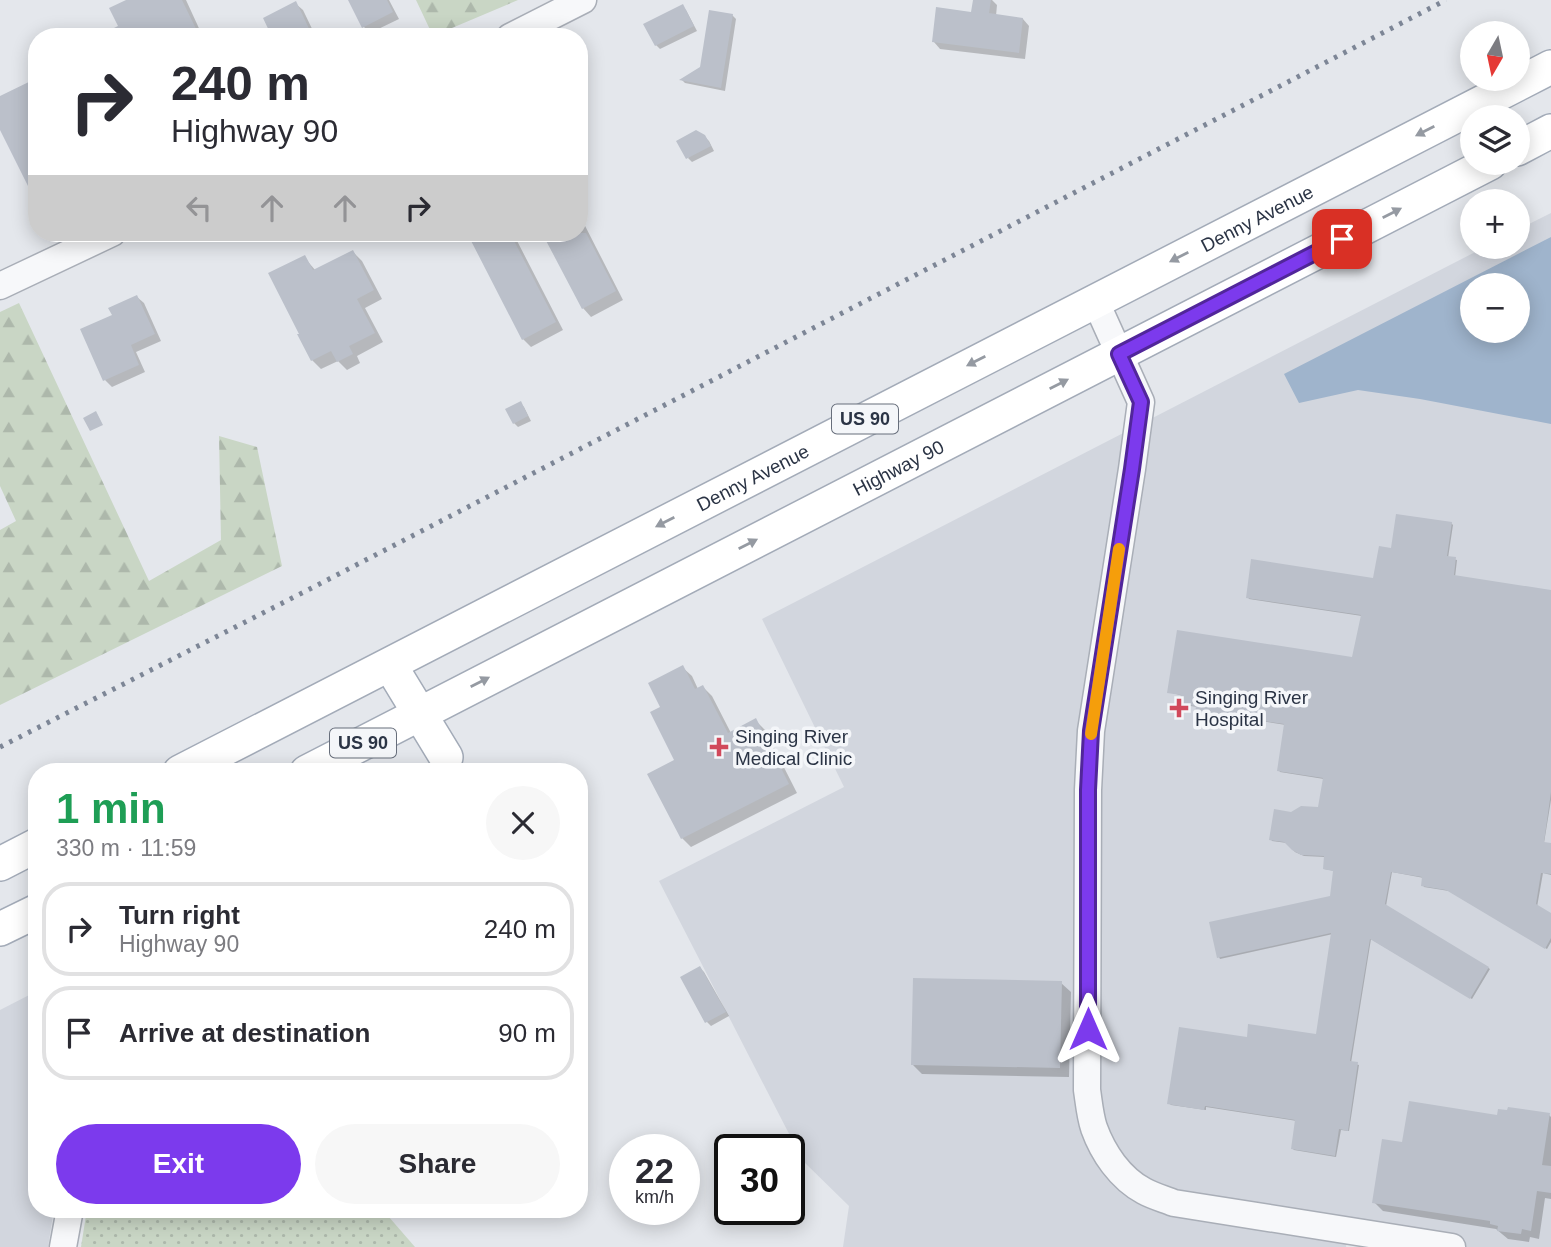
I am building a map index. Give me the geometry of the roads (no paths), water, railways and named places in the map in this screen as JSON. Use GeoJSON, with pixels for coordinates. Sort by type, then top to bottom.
{"type":"FeatureCollection","features":[{"type":"Feature","properties":{"kind":"main road","name":"Denny Avenue"},"geometry":{"type":"LineString","coordinates":[[198,763],[1551,67]]}},
{"type":"Feature","properties":{"kind":"main road"},"geometry":{"type":"LineString","coordinates":[[1530,142],[1551,131]]}},
{"type":"Feature","properties":{"kind":"main road","name":"Highway 90"},"geometry":{"type":"LineString","coordinates":[[325,763],[1467,175]]}},
{"type":"Feature","properties":{"kind":"main road"},"geometry":{"type":"LineString","coordinates":[[390,664],[446,757]]}},
{"type":"Feature","properties":{"kind":"main road"},"geometry":{"type":"LineString","coordinates":[[0,864],[28,850]]}},
{"type":"Feature","properties":{"kind":"main road"},"geometry":{"type":"LineString","coordinates":[[0,929],[28,915]]}},
{"type":"Feature","properties":{"kind":"street"},"geometry":{"type":"LineString","coordinates":[[528,28],[583,0]]}},
{"type":"Feature","properties":{"kind":"street"},"geometry":{"type":"LineString","coordinates":[[0,286],[93,242]]}},
{"type":"Feature","properties":{"kind":"street"},"geometry":{"type":"LineString","coordinates":[[1095,300],[1141,402],[1091,731],[1088,790],[1087,1090],[1093,1126],[1102,1148],[1130,1183],[1174,1203],[1452,1247]]}},
{"type":"Feature","properties":{"kind":"street"},"geometry":{"type":"LineString","coordinates":[[64,1247],[69,1218]]}},
{"type":"Feature","properties":{"kind":"water"},"geometry":{"type":"Polygon","coordinates":[[[1551,237],[1551,424],[1358,390],[1299,403],[1284,374],[1460,284],[1460,343],[1530,343],[1530,273],[1481,273],[1508,259],[1530,259],[1530,248],[1551,237]]]}},
{"type":"Feature","properties":{"kind":"railway"},"geometry":{"type":"LineString","coordinates":[[0,747],[1446,0]]}},
{"type":"Feature","properties":{"kind":"place","name":"Singing River Hospital"},"geometry":{"type":"Point","coordinates":[1179,708]}},
{"type":"Feature","properties":{"kind":"place","name":"Singing River Medical Clinic"},"geometry":{"type":"Point","coordinates":[719,747]}}]}
